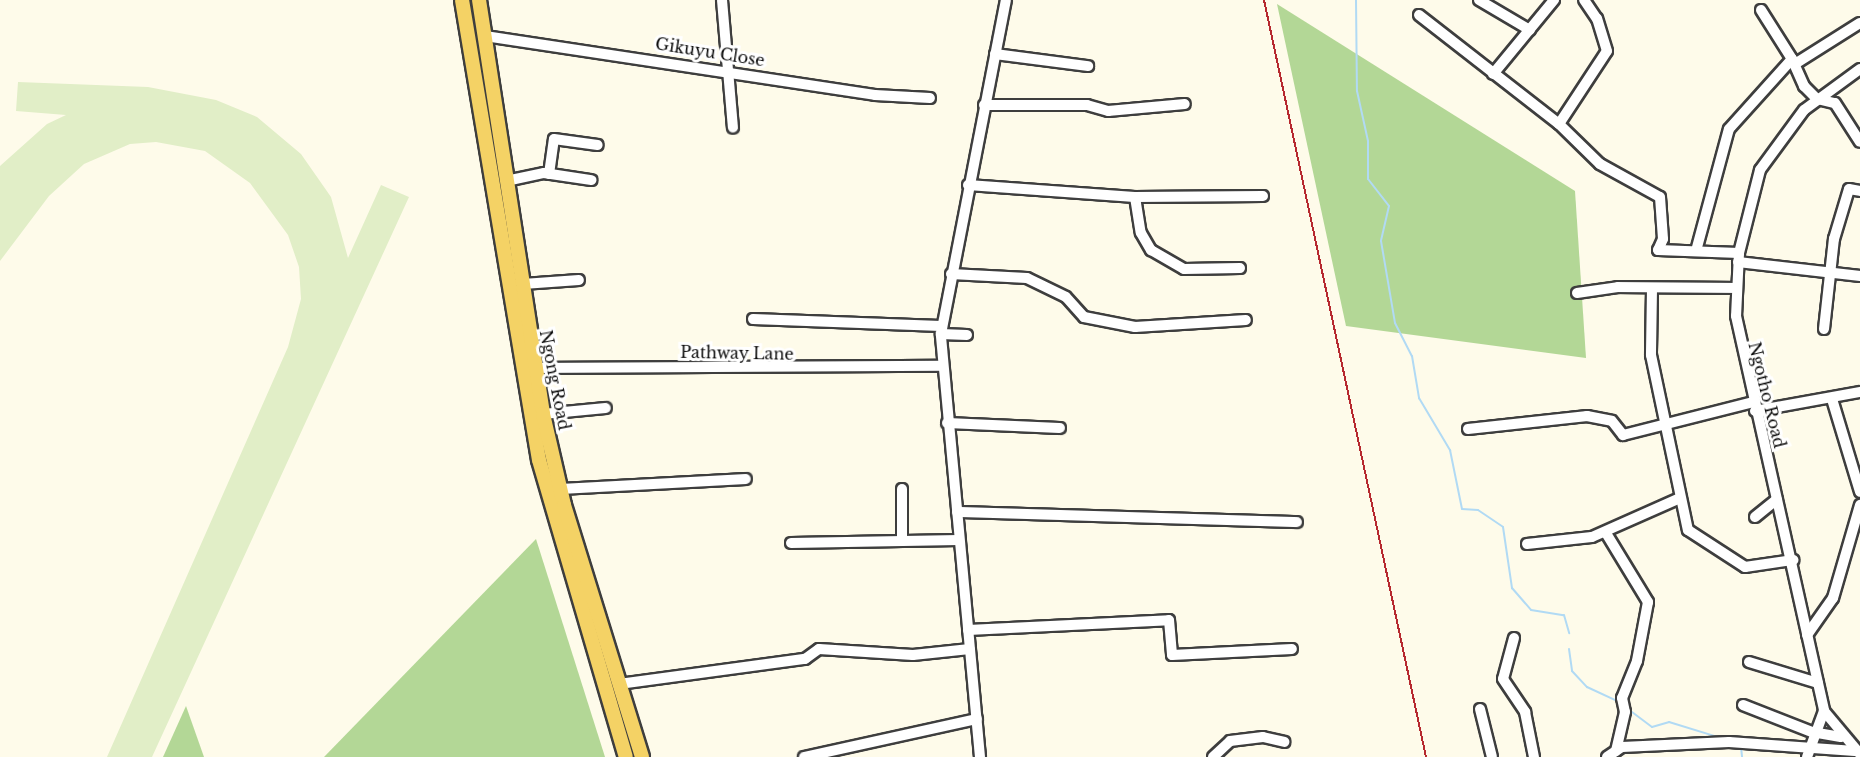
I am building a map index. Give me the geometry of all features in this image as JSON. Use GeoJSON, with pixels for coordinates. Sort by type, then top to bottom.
{"type":"FeatureCollection","features":[{"type":"Feature","properties":{"kind":"main road","name":"Ngong Road"},"geometry":{"type":"LineString","coordinates":[[462,0],[539,460],[626,757]]}},
{"type":"Feature","properties":{"kind":"main road","name":"Ngong Road"},"geometry":{"type":"LineString","coordinates":[[479,0],[523,284],[533,368],[561,489],[642,757]]}},
{"type":"Feature","properties":{"kind":"street"},"geometry":{"type":"LineString","coordinates":[[722,0],[730,70],[733,128]]}},
{"type":"Feature","properties":{"kind":"street"},"geometry":{"type":"LineString","coordinates":[[980,757],[957,512],[940,366],[941,330],[1006,0]]}},
{"type":"Feature","properties":{"kind":"street"},"geometry":{"type":"LineString","coordinates":[[1479,0],[1530,30]]}},
{"type":"Feature","properties":{"kind":"street"},"geometry":{"type":"LineString","coordinates":[[1493,74],[1554,0]]}},
{"type":"Feature","properties":{"kind":"street"},"geometry":{"type":"LineString","coordinates":[[1559,123],[1606,51],[1597,19],[1584,0]]}},
{"type":"Feature","properties":{"kind":"street"},"geometry":{"type":"LineString","coordinates":[[1761,10],[1795,60]]}},
{"type":"Feature","properties":{"kind":"street"},"geometry":{"type":"LineString","coordinates":[[1419,15],[1559,123],[1600,164],[1660,197],[1663,239],[1658,249],[1696,250],[1829,273],[1860,276]]}},
{"type":"Feature","properties":{"kind":"street"},"geometry":{"type":"LineString","coordinates":[[1696,250],[1729,129],[1795,60],[1860,24]]}},
{"type":"Feature","properties":{"kind":"street","name":"Gikuyu Close"},"geometry":{"type":"LineString","coordinates":[[485,36],[730,70],[875,95],[930,98]]}},
{"type":"Feature","properties":{"kind":"street"},"geometry":{"type":"LineString","coordinates":[[995,54],[1088,66]]}},
{"type":"Feature","properties":{"kind":"street"},"geometry":{"type":"LineString","coordinates":[[1795,60],[1792,68],[1817,99],[1835,103],[1860,142]]}},
{"type":"Feature","properties":{"kind":"street","name":"Ngotho Road"},"geometry":{"type":"LineString","coordinates":[[1857,752],[1840,737],[1824,711],[1793,560],[1738,341],[1736,288],[1739,257],[1760,170],[1788,128],[1817,99],[1860,69]]}},
{"type":"Feature","properties":{"kind":"street"},"geometry":{"type":"LineString","coordinates":[[984,105],[1087,105],[1108,111],[1185,104]]}},
{"type":"Feature","properties":{"kind":"street"},"geometry":{"type":"LineString","coordinates":[[549,174],[554,139],[598,145]]}},
{"type":"Feature","properties":{"kind":"street"},"geometry":{"type":"LineString","coordinates":[[506,181],[549,174],[591,180]]}},
{"type":"Feature","properties":{"kind":"street"},"geometry":{"type":"LineString","coordinates":[[968,185],[1135,196],[1263,196]]}},
{"type":"Feature","properties":{"kind":"street"},"geometry":{"type":"LineString","coordinates":[[1824,329],[1829,273],[1849,189],[1860,191]]}},
{"type":"Feature","properties":{"kind":"street"},"geometry":{"type":"LineString","coordinates":[[1135,196],[1141,234],[1152,250],[1184,269],[1240,268]]}},
{"type":"Feature","properties":{"kind":"street"},"geometry":{"type":"LineString","coordinates":[[951,274],[1028,278],[1066,297],[1084,317],[1135,327],[1246,320]]}},
{"type":"Feature","properties":{"kind":"street"},"geometry":{"type":"LineString","coordinates":[[523,284],[579,280]]}},
{"type":"Feature","properties":{"kind":"street"},"geometry":{"type":"LineString","coordinates":[[1576,293],[1736,288]]}},
{"type":"Feature","properties":{"kind":"street"},"geometry":{"type":"LineString","coordinates":[[1652,289],[1651,355],[1688,530],[1726,558],[1745,567],[1793,560]]}},
{"type":"Feature","properties":{"kind":"street"},"geometry":{"type":"LineString","coordinates":[[753,319],[941,330],[967,335]]}},
{"type":"Feature","properties":{"kind":"street","name":"Pathway Lane"},"geometry":{"type":"LineString","coordinates":[[533,368],[940,366]]}},
{"type":"Feature","properties":{"kind":"street"},"geometry":{"type":"LineString","coordinates":[[1468,429],[1587,416],[1608,419],[1623,435],[1666,422],[1754,406],[1832,399],[1860,392]]}},
{"type":"Feature","properties":{"kind":"street"},"geometry":{"type":"LineString","coordinates":[[1832,399],[1860,492]]}},
{"type":"Feature","properties":{"kind":"street"},"geometry":{"type":"LineString","coordinates":[[543,414],[606,408]]}},
{"type":"Feature","properties":{"kind":"street"},"geometry":{"type":"LineString","coordinates":[[947,423],[1060,428]]}},
{"type":"Feature","properties":{"kind":"street"},"geometry":{"type":"LineString","coordinates":[[561,489],[746,479]]}},
{"type":"Feature","properties":{"kind":"street"},"geometry":{"type":"LineString","coordinates":[[902,489],[902,542]]}},
{"type":"Feature","properties":{"kind":"street"},"geometry":{"type":"LineString","coordinates":[[1527,544],[1606,532],[1648,508],[1680,498]]}},
{"type":"Feature","properties":{"kind":"street"},"geometry":{"type":"LineString","coordinates":[[1755,517],[1777,498]]}},
{"type":"Feature","properties":{"kind":"street"},"geometry":{"type":"LineString","coordinates":[[1807,635],[1833,598],[1860,505]]}},
{"type":"Feature","properties":{"kind":"street"},"geometry":{"type":"LineString","coordinates":[[957,512],[1297,522]]}},
{"type":"Feature","properties":{"kind":"street"},"geometry":{"type":"LineString","coordinates":[[1606,532],[1648,602],[1637,661],[1622,698],[1625,712],[1618,753],[1729,742],[1808,752],[1857,752]]}},
{"type":"Feature","properties":{"kind":"street"},"geometry":{"type":"LineString","coordinates":[[790,543],[959,540]]}},
{"type":"Feature","properties":{"kind":"street"},"geometry":{"type":"LineString","coordinates":[[969,630],[1169,620],[1172,655],[1292,649]]}},
{"type":"Feature","properties":{"kind":"street"},"geometry":{"type":"LineString","coordinates":[[1514,638],[1503,679],[1525,712],[1534,757]]}},
{"type":"Feature","properties":{"kind":"street"},"geometry":{"type":"LineString","coordinates":[[619,684],[805,659],[819,649],[913,655],[970,649]]}},
{"type":"Feature","properties":{"kind":"street"},"geometry":{"type":"LineString","coordinates":[[1749,662],[1818,683]]}},
{"type":"Feature","properties":{"kind":"street"},"geometry":{"type":"LineString","coordinates":[[1743,705],[1812,732],[1840,737]]}},
{"type":"Feature","properties":{"kind":"street"},"geometry":{"type":"LineString","coordinates":[[1480,709],[1492,757]]}},
{"type":"Feature","properties":{"kind":"street"},"geometry":{"type":"LineString","coordinates":[[1808,752],[1812,732],[1824,711]]}},
{"type":"Feature","properties":{"kind":"street"},"geometry":{"type":"LineString","coordinates":[[804,757],[977,719]]}},
{"type":"Feature","properties":{"kind":"street"},"geometry":{"type":"LineString","coordinates":[[1213,757],[1230,741],[1263,737],[1284,742]]}},
{"type":"Feature","properties":{"kind":"green space"},"geometry":{"type":"Polygon","coordinates":[[[1277,4],[1575,191],[1586,358],[1346,326],[1277,4]]]}},
{"type":"Feature","properties":{"kind":"green space"},"geometry":{"type":"Polygon","coordinates":[[[18,82],[148,87],[216,100],[257,117],[301,154],[331,197],[348,258],[381,185],[409,197],[152,757],[107,757],[288,347],[301,299],[299,267],[288,235],[250,183],[205,151],[156,142],[130,144],[84,164],[49,196],[0,261],[0,166],[47,124],[66,115],[16,111],[18,82]]]}},
{"type":"Feature","properties":{"kind":"green space"},"geometry":{"type":"Polygon","coordinates":[[[536,539],[605,757],[324,757],[536,539]]]}},
{"type":"Feature","properties":{"kind":"green space"},"geometry":{"type":"Polygon","coordinates":[[[186,706],[204,757],[163,757],[186,706]]]}},
{"type":"Feature","properties":{"kind":"waterway"},"geometry":{"type":"LineString","coordinates":[[1356,0],[1357,91],[1368,141],[1368,179],[1389,206],[1381,241],[1395,323],[1412,356],[1419,398],[1450,450],[1462,509],[1478,510],[1503,527],[1512,588],[1531,610],[1564,615],[1569,633]]}},
{"type":"Feature","properties":{"kind":"waterway"},"geometry":{"type":"LineString","coordinates":[[1569,649],[1572,671],[1587,687],[1617,701]]}},
{"type":"Feature","properties":{"kind":"waterway"},"geometry":{"type":"LineString","coordinates":[[1632,712],[1652,727],[1669,722],[1721,738]]}},
{"type":"Feature","properties":{"kind":"waterway"},"geometry":{"type":"LineString","coordinates":[[1741,747],[1742,757]]}},
{"type":"Feature","properties":{"kind":"railway"},"geometry":{"type":"LineString","coordinates":[[1264,0],[1426,757]]}}]}
